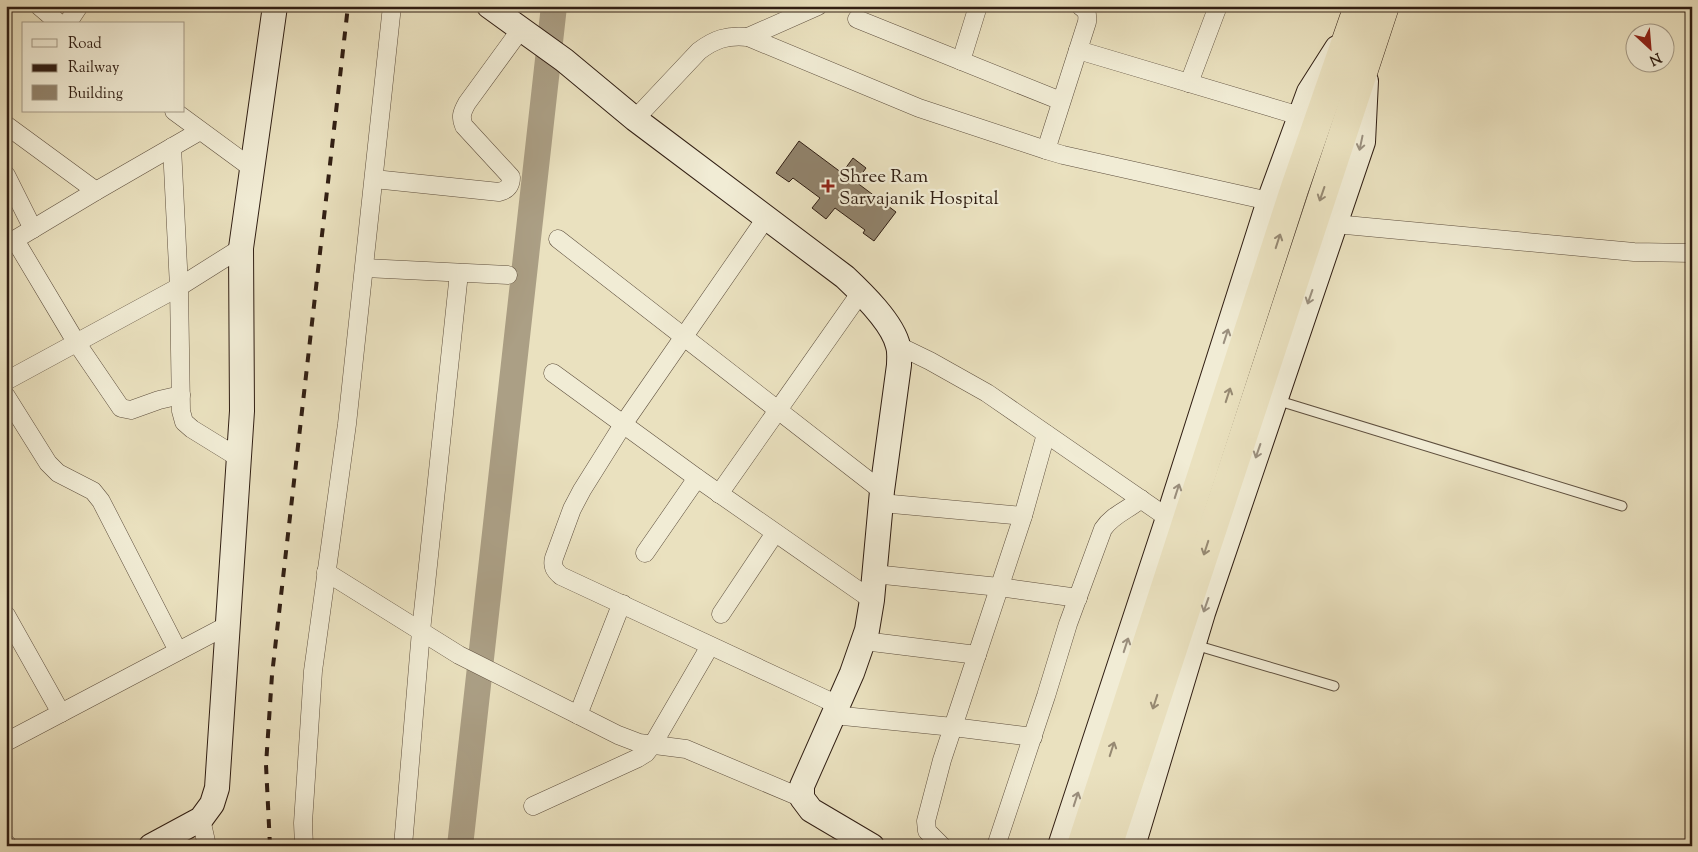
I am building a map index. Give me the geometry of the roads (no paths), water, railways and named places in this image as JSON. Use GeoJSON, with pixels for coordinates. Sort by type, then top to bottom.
{"type":"FeatureCollection","features":[{"type":"Feature","properties":{"kind":"highway"},"geometry":{"type":"LineString","coordinates":[[1108,846],[1385,6]]}},
{"type":"Feature","properties":{"kind":"highway"},"geometry":{"type":"LineString","coordinates":[[1081,846],[1308,121],[1355,15]]}},
{"type":"Feature","properties":{"kind":"street"},"geometry":{"type":"LineString","coordinates":[[39,6],[58,22]]}},
{"type":"Feature","properties":{"kind":"street"},"geometry":{"type":"LineString","coordinates":[[68,22],[79,6]]}},
{"type":"Feature","properties":{"kind":"street"},"geometry":{"type":"LineString","coordinates":[[151,846],[201,819],[212,804],[217,788],[242,411],[241,248],[275,6]]}},
{"type":"Feature","properties":{"kind":"street"},"geometry":{"type":"LineString","coordinates":[[304,846],[302,823],[310,698],[348,417],[392,6]]}},
{"type":"Feature","properties":{"kind":"street"},"geometry":{"type":"LineString","coordinates":[[489,6],[521,25],[635,119],[845,277],[861,292],[892,329],[899,346],[899,366],[882,497],[872,600],[864,640],[856,665],[802,786],[802,798]]}},
{"type":"Feature","properties":{"kind":"street"},"geometry":{"type":"LineString","coordinates":[[748,38],[818,6]]}},
{"type":"Feature","properties":{"kind":"street"},"geometry":{"type":"LineString","coordinates":[[961,61],[978,6]]}},
{"type":"Feature","properties":{"kind":"street"},"geometry":{"type":"LineString","coordinates":[[1046,150],[1088,16],[1086,11],[1080,6]]}},
{"type":"Feature","properties":{"kind":"street"},"geometry":{"type":"LineString","coordinates":[[1189,83],[1218,6]]}},
{"type":"Feature","properties":{"kind":"street"},"geometry":{"type":"LineString","coordinates":[[857,20],[1061,101]]}},
{"type":"Feature","properties":{"kind":"street"},"geometry":{"type":"LineString","coordinates":[[374,178],[499,192],[506,190],[511,184],[510,177],[464,126],[461,119],[467,103],[521,25]]}},
{"type":"Feature","properties":{"kind":"street"},"geometry":{"type":"LineString","coordinates":[[635,119],[699,51],[711,42],[732,36],[748,38],[919,108],[1046,150],[1268,201]]}},
{"type":"Feature","properties":{"kind":"street"},"geometry":{"type":"LineString","coordinates":[[1060,846],[1168,518],[1268,201],[1308,121],[1078,50]]}},
{"type":"Feature","properties":{"kind":"street"},"geometry":{"type":"LineString","coordinates":[[1133,846],[1194,645],[1363,142],[1367,60]]}},
{"type":"Feature","properties":{"kind":"street"},"geometry":{"type":"LineString","coordinates":[[175,112],[253,169]]}},
{"type":"Feature","properties":{"kind":"street"},"geometry":{"type":"LineString","coordinates":[[6,125],[96,191]]}},
{"type":"Feature","properties":{"kind":"street"},"geometry":{"type":"LineString","coordinates":[[181,395],[159,400],[131,410],[121,408],[10,242],[200,131]]}},
{"type":"Feature","properties":{"kind":"street"},"geometry":{"type":"LineString","coordinates":[[172,147],[179,287],[181,411],[184,422],[192,429],[239,458]]}},
{"type":"Feature","properties":{"kind":"street"},"geometry":{"type":"LineString","coordinates":[[6,175],[32,229]]}},
{"type":"Feature","properties":{"kind":"street"},"geometry":{"type":"LineString","coordinates":[[766,218],[624,423],[582,490],[572,509],[552,565],[561,576],[710,646],[835,710],[1033,737]]}},
{"type":"Feature","properties":{"kind":"street"},"geometry":{"type":"LineString","coordinates":[[1335,224],[1634,252],[1692,253]]}},
{"type":"Feature","properties":{"kind":"street"},"geometry":{"type":"LineString","coordinates":[[558,239],[778,410],[882,497],[1023,516]]}},
{"type":"Feature","properties":{"kind":"street"},"geometry":{"type":"LineString","coordinates":[[6,380],[179,287],[241,248]]}},
{"type":"Feature","properties":{"kind":"street"},"geometry":{"type":"LineString","coordinates":[[364,268],[508,275]]}},
{"type":"Feature","properties":{"kind":"street"},"geometry":{"type":"LineString","coordinates":[[403,846],[421,631],[459,273]]}},
{"type":"Feature","properties":{"kind":"street"},"geometry":{"type":"LineString","coordinates":[[719,494],[861,292]]}},
{"type":"Feature","properties":{"kind":"street"},"geometry":{"type":"LineString","coordinates":[[899,346],[930,361],[986,393],[1168,518]]}},
{"type":"Feature","properties":{"kind":"street"},"geometry":{"type":"LineString","coordinates":[[552,373],[624,423],[719,494],[872,600]]}},
{"type":"Feature","properties":{"kind":"street"},"geometry":{"type":"LineString","coordinates":[[6,396],[48,463],[58,472],[93,491],[101,501],[178,651]]}},
{"type":"Feature","properties":{"kind":"street"},"geometry":{"type":"LineString","coordinates":[[942,846],[927,831],[926,821],[942,760],[1023,516],[1046,434]]}},
{"type":"Feature","properties":{"kind":"street"},"geometry":{"type":"LineString","coordinates":[[646,553],[697,478]]}},
{"type":"Feature","properties":{"kind":"street"},"geometry":{"type":"LineString","coordinates":[[996,846],[1078,598],[1103,529],[1112,518],[1130,509],[1141,499]]}},
{"type":"Feature","properties":{"kind":"street"},"geometry":{"type":"LineString","coordinates":[[721,614],[775,533]]}},
{"type":"Feature","properties":{"kind":"street"},"geometry":{"type":"LineString","coordinates":[[326,572],[468,660],[630,740],[686,749],[802,798],[811,810],[872,846]]}},
{"type":"Feature","properties":{"kind":"street"},"geometry":{"type":"LineString","coordinates":[[874,574],[1000,587],[1078,598]]}},
{"type":"Feature","properties":{"kind":"street"},"geometry":{"type":"LineString","coordinates":[[578,715],[623,604]]}},
{"type":"Feature","properties":{"kind":"street"},"geometry":{"type":"LineString","coordinates":[[6,615],[61,712]]}},
{"type":"Feature","properties":{"kind":"street"},"geometry":{"type":"LineString","coordinates":[[6,742],[228,625]]}},
{"type":"Feature","properties":{"kind":"street"},"geometry":{"type":"LineString","coordinates":[[864,640],[977,655]]}},
{"type":"Feature","properties":{"kind":"street"},"geometry":{"type":"LineString","coordinates":[[533,806],[646,753],[710,646]]}},
{"type":"Feature","properties":{"kind":"street"},"geometry":{"type":"LineString","coordinates":[[201,819],[207,846]]}},
{"type":"Feature","properties":{"kind":"lane"},"geometry":{"type":"LineString","coordinates":[[1276,400],[1622,506]]}},
{"type":"Feature","properties":{"kind":"lane"},"geometry":{"type":"LineString","coordinates":[[1194,645],[1334,686]]}},
{"type":"Feature","properties":{"kind":"waterway"},"geometry":{"type":"LineString","coordinates":[[460,846],[554,6]]}},
{"type":"Feature","properties":{"kind":"railway"},"geometry":{"type":"LineString","coordinates":[[270,846],[266,765],[272,675],[348,6]]}},
{"type":"Feature","properties":{"kind":"place","name":"Shree Ram Sarvajanik Hospital"},"geometry":{"type":"Point","coordinates":[828,186]}}]}
